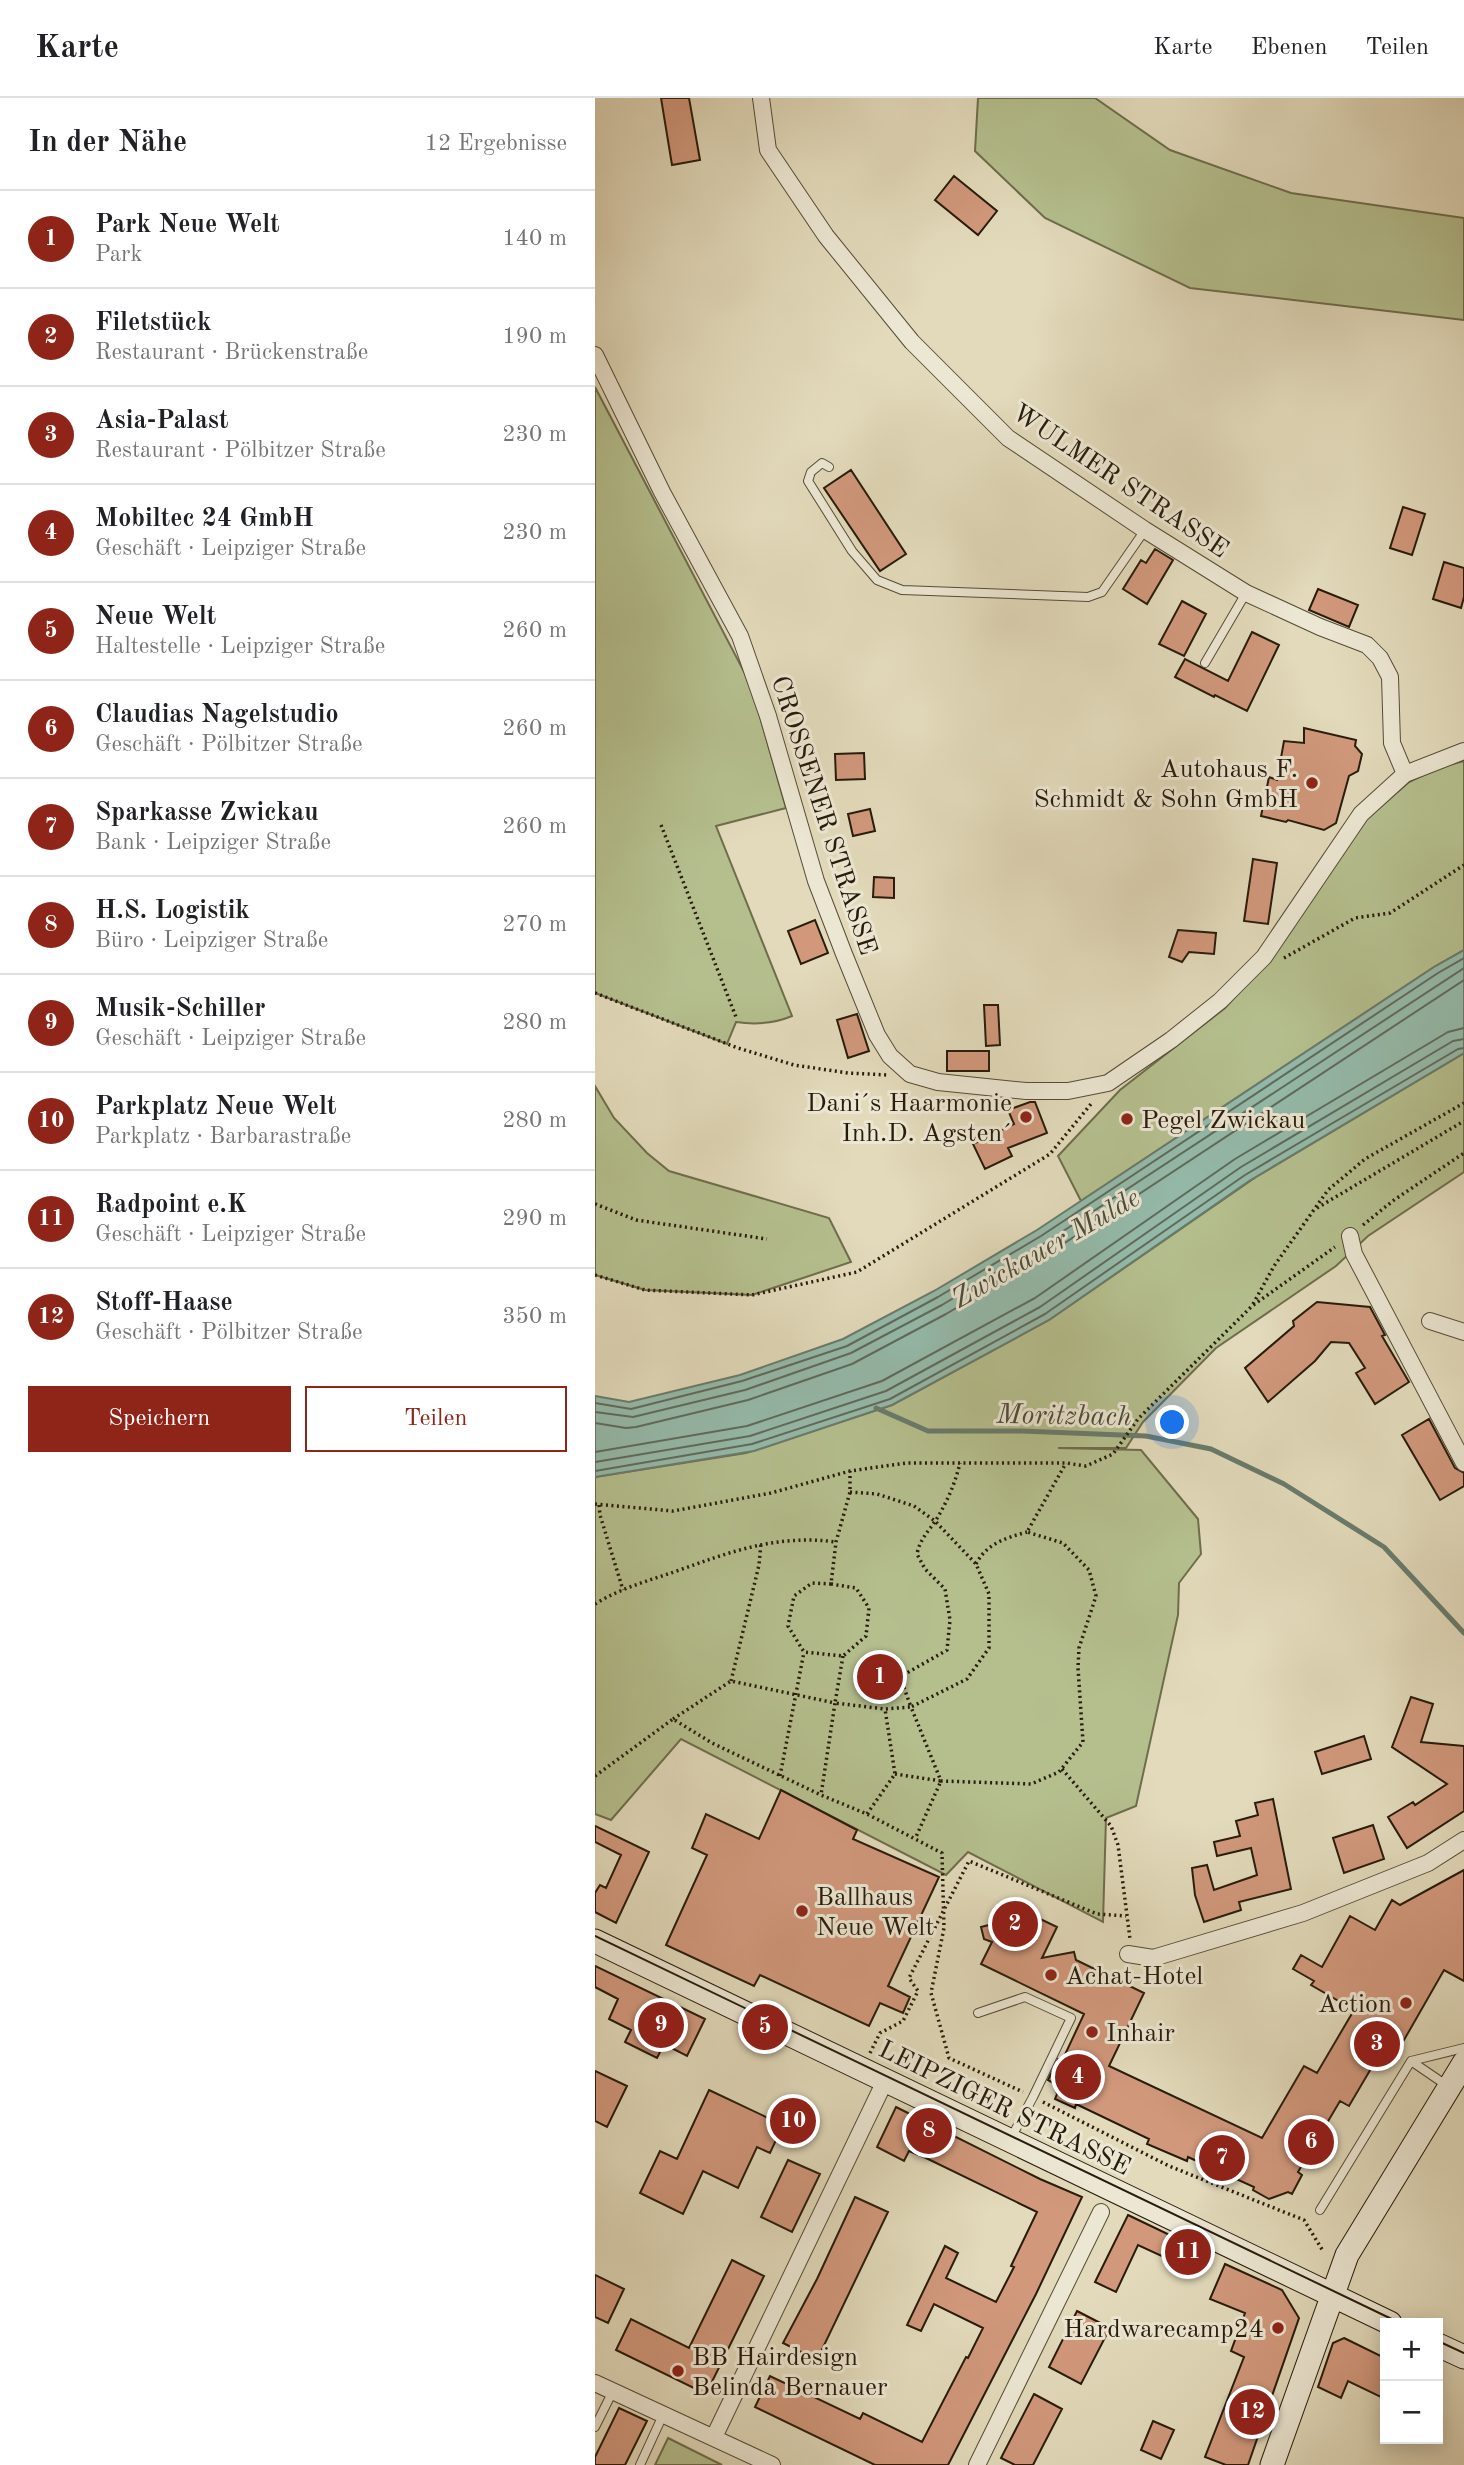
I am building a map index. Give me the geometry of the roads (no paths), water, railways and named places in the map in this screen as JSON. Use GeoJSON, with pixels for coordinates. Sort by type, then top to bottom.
{"type":"FeatureCollection","features":[{"type":"Feature","properties":{"kind":"street","name":"WULMER STRASSE"},"geometry":{"type":"LineString","coordinates":[[761,98],[768,150],[826,236],[912,342],[1008,438],[1145,530],[1246,593],[1367,645],[1380,658],[1390,677],[1392,743],[1405,774]]}},
{"type":"Feature","properties":{"kind":"street","name":"CROSSENER STRASSE"},"geometry":{"type":"LineString","coordinates":[[595,355],[663,492],[740,636],[768,716],[821,893],[877,1035],[890,1056],[911,1074],[938,1082],[1026,1091],[1068,1091],[1108,1083],[1211,1009],[1264,957],[1361,814],[1405,774],[1464,751]]}},
{"type":"Feature","properties":{"kind":"street"},"geometry":{"type":"LineString","coordinates":[[1350,1236],[1354,1254],[1464,1463]]}},
{"type":"Feature","properties":{"kind":"street"},"geometry":{"type":"LineString","coordinates":[[1430,1321],[1464,1332]]}},
{"type":"Feature","properties":{"kind":"street"},"geometry":{"type":"LineString","coordinates":[[1128,1954],[1153,1958],[1303,1913],[1428,1863],[1464,1840]]}},
{"type":"Feature","properties":{"kind":"street","name":"LEIPZIGER STRASSE"},"geometry":{"type":"LineString","coordinates":[[595,1941],[1380,2319]]}},
{"type":"Feature","properties":{"kind":"street"},"geometry":{"type":"LineString","coordinates":[[1272,2465],[1347,2255],[1464,2063]]}},
{"type":"Feature","properties":{"kind":"street"},"geometry":{"type":"LineString","coordinates":[[714,2437],[885,2081]]}},
{"type":"Feature","properties":{"kind":"street"},"geometry":{"type":"LineString","coordinates":[[977,2465],[1101,2213]]}},
{"type":"Feature","properties":{"kind":"street"},"geometry":{"type":"LineString","coordinates":[[1443,2347],[1464,2357]]}},
{"type":"Feature","properties":{"kind":"street"},"geometry":{"type":"LineString","coordinates":[[595,2383],[714,2437],[752,2461],[772,2465]]}},
{"type":"Feature","properties":{"kind":"lane"},"geometry":{"type":"LineString","coordinates":[[829,467],[822,463],[811,472],[808,481],[852,551],[877,580],[902,590],[1087,597],[1102,592],[1145,530]]}},
{"type":"Feature","properties":{"kind":"lane"},"geometry":{"type":"LineString","coordinates":[[1205,663],[1246,593]]}},
{"type":"Feature","properties":{"kind":"lane"},"geometry":{"type":"LineString","coordinates":[[978,2013],[1025,1997],[1071,2018],[1010,2140]]}},
{"type":"Feature","properties":{"kind":"lane"},"geometry":{"type":"LineString","coordinates":[[1320,2210],[1411,2061],[1464,2048]]}},
{"type":"Feature","properties":{"kind":"lane"},"geometry":{"type":"LineString","coordinates":[[1411,2061],[1449,2087]]}},
{"type":"Feature","properties":{"kind":"lane"},"geometry":{"type":"LineString","coordinates":[[595,2427],[613,2391]]}},
{"type":"Feature","properties":{"kind":"lane"},"geometry":{"type":"LineString","coordinates":[[640,2465],[663,2415]]}},
{"type":"Feature","properties":{"kind":"water","name":"Zwickauer Mulde"},"geometry":{"type":"Polygon","coordinates":[[[1464,950],[1464,1053],[1249,1181],[1049,1320],[892,1405],[754,1451],[595,1477],[595,1396],[629,1402],[740,1375],[843,1339],[934,1291],[1037,1230],[1434,967],[1464,950]]]}},
{"type":"Feature","properties":{"kind":"waterway","name":"Moritzbach"},"geometry":{"type":"LineString","coordinates":[[876,1408],[928,1431],[1022,1431],[1146,1436],[1211,1449],[1284,1484],[1384,1547],[1464,1633]]}},
{"type":"Feature","properties":{"kind":"tram line"},"geometry":{"type":"LineString","coordinates":[[595,1936],[1390,2318]]}},
{"type":"Feature","properties":{"kind":"tram line"},"geometry":{"type":"LineString","coordinates":[[1443,2343],[1464,2353]]}},
{"type":"Feature","properties":{"kind":"place","name":"Autohaus F. Schmidt & Sohn GmbH"},"geometry":{"type":"Point","coordinates":[1312,783]}},
{"type":"Feature","properties":{"kind":"place","name":"Dani´s Haarmonie Inh.D. Agsten´"},"geometry":{"type":"Point","coordinates":[1026,1117]}},
{"type":"Feature","properties":{"kind":"place","name":"Pegel Zwickau"},"geometry":{"type":"Point","coordinates":[1127,1119]}},
{"type":"Feature","properties":{"kind":"place","name":"Park Neue Welt"},"geometry":{"type":"Point","coordinates":[880,1677]}},
{"type":"Feature","properties":{"kind":"place","name":"Ballhaus Neue Welt"},"geometry":{"type":"Point","coordinates":[802,1911]}},
{"type":"Feature","properties":{"kind":"place","name":"Filetstück"},"geometry":{"type":"Point","coordinates":[1015,1924]}},
{"type":"Feature","properties":{"kind":"place","name":"Achat-Hotel"},"geometry":{"type":"Point","coordinates":[1051,1975]}},
{"type":"Feature","properties":{"kind":"place","name":"Action"},"geometry":{"type":"Point","coordinates":[1406,2003]}},
{"type":"Feature","properties":{"kind":"place","name":"Musik-Schiller"},"geometry":{"type":"Point","coordinates":[661,2025]}},
{"type":"Feature","properties":{"kind":"place","name":"Neue Welt"},"geometry":{"type":"Point","coordinates":[765,2027]}},
{"type":"Feature","properties":{"kind":"place","name":"Inhair"},"geometry":{"type":"Point","coordinates":[1092,2032]}},
{"type":"Feature","properties":{"kind":"place","name":"Asia-Palast"},"geometry":{"type":"Point","coordinates":[1377,2044]}},
{"type":"Feature","properties":{"kind":"place","name":"Mobiltec 24 GmbH"},"geometry":{"type":"Point","coordinates":[1078,2077]}},
{"type":"Feature","properties":{"kind":"place","name":"Parkplatz Neue Welt"},"geometry":{"type":"Point","coordinates":[793,2121]}},
{"type":"Feature","properties":{"kind":"place","name":"H.S. Logistik"},"geometry":{"type":"Point","coordinates":[929,2131]}},
{"type":"Feature","properties":{"kind":"place","name":"Claudias Nagelstudio"},"geometry":{"type":"Point","coordinates":[1311,2142]}},
{"type":"Feature","properties":{"kind":"place","name":"Sparkasse Zwickau"},"geometry":{"type":"Point","coordinates":[1222,2158]}},
{"type":"Feature","properties":{"kind":"place","name":"Radpoint e.K"},"geometry":{"type":"Point","coordinates":[1188,2252]}},
{"type":"Feature","properties":{"kind":"place","name":"Hardwarecamp24"},"geometry":{"type":"Point","coordinates":[1278,2328]}},
{"type":"Feature","properties":{"kind":"place","name":"BB Hairdesign Belinda Bernauer"},"geometry":{"type":"Point","coordinates":[678,2371]}},
{"type":"Feature","properties":{"kind":"place","name":"Stoff-Haase"},"geometry":{"type":"Point","coordinates":[1252,2412]}}]}
